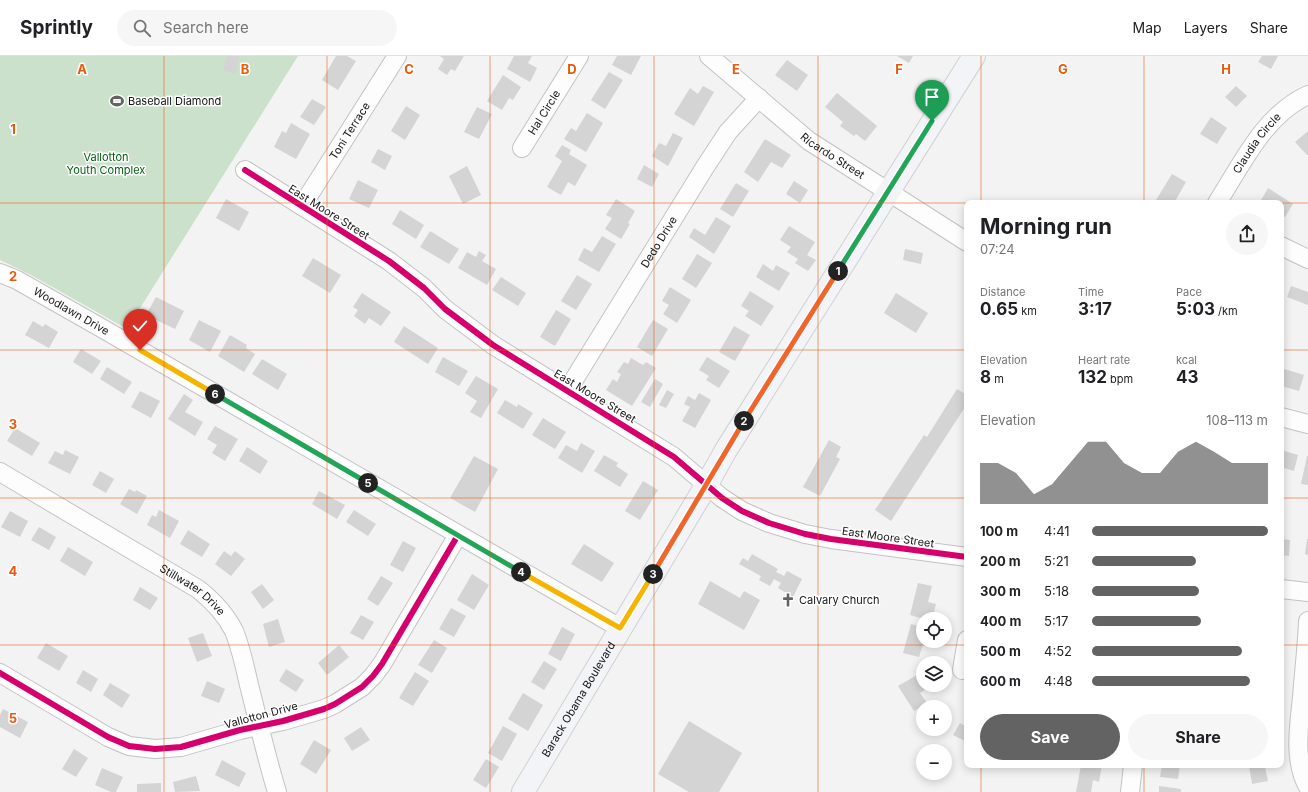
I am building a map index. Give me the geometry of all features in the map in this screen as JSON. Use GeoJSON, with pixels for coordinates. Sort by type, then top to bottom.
{"type":"FeatureCollection","features":[{"type":"Feature","properties":{"kind":"main road","name":"Barack Obama Boulevard"},"geometry":{"type":"LineString","coordinates":[[523,792],[726,450],[974,56]]}},
{"type":"Feature","properties":{"kind":"street","name":"Toni Terrace"},"geometry":{"type":"LineString","coordinates":[[302,206],[396,56]]}},
{"type":"Feature","properties":{"kind":"street","name":"Hal Circle"},"geometry":{"type":"LineString","coordinates":[[522,148],[579,56]]}},
{"type":"Feature","properties":{"kind":"street","name":"Ricardo Street"},"geometry":{"type":"LineString","coordinates":[[709,56],[809,141],[964,240]]}},
{"type":"Feature","properties":{"kind":"street","name":"Claudia Circle"},"geometry":{"type":"LineString","coordinates":[[1219,200],[1266,127],[1288,106],[1308,95]]}},
{"type":"Feature","properties":{"kind":"street","name":"Dedo Drive"},"geometry":{"type":"LineString","coordinates":[[567,391],[705,167],[728,132],[759,98]]}},
{"type":"Feature","properties":{"kind":"street","name":"East Moore Street"},"geometry":{"type":"LineString","coordinates":[[244,170],[389,261],[424,288],[445,309],[474,332],[674,457],[722,498],[742,511],[784,528],[838,540],[964,557]]}},
{"type":"Feature","properties":{"kind":"street"},"geometry":{"type":"LineString","coordinates":[[1284,247],[1308,259]]}},
{"type":"Feature","properties":{"kind":"street","name":"Woodlawn Drive"},"geometry":{"type":"LineString","coordinates":[[0,273],[17,280],[98,326],[620,628]]}},
{"type":"Feature","properties":{"kind":"street"},"geometry":{"type":"LineString","coordinates":[[1284,418],[1308,424]]}},
{"type":"Feature","properties":{"kind":"street","name":"Stillwater Drive"},"geometry":{"type":"LineString","coordinates":[[0,472],[208,597],[226,618],[234,631],[243,658],[266,755],[277,792]]}},
{"type":"Feature","properties":{"kind":"street","name":"Vallotton Drive"},"geometry":{"type":"LineString","coordinates":[[0,673],[108,737],[129,746],[155,749],[181,747],[283,721],[329,707],[348,697],[362,687],[373,676],[382,664],[458,535]]}},
{"type":"Feature","properties":{"kind":"street"},"geometry":{"type":"LineString","coordinates":[[1284,590],[1308,592]]}},
{"type":"Feature","properties":{"kind":"street"},"geometry":{"type":"LineString","coordinates":[[1308,621],[1299,725],[1298,755],[1302,772],[1308,787]]}},
{"type":"Feature","properties":{"kind":"street"},"geometry":{"type":"LineString","coordinates":[[962,670],[964,658]]}},
{"type":"Feature","properties":{"kind":"street"},"geometry":{"type":"LineString","coordinates":[[1130,792],[1133,768]]}},
{"type":"Feature","properties":{"kind":"green space","name":"Vallotton Youth Complex"},"geometry":{"type":"Polygon","coordinates":[[[0,56],[298,56],[127,329],[31,275],[0,260],[0,56]]]}},
{"type":"Feature","properties":{"kind":"building"},"geometry":{"type":"Polygon","coordinates":[[[227,56],[240,56],[235,74],[223,70],[227,56]]]}},
{"type":"Feature","properties":{"kind":"building"},"geometry":{"type":"Polygon","coordinates":[[[336,56],[347,56],[356,61],[338,90],[322,80],[336,56]]]}},
{"type":"Feature","properties":{"kind":"building"},"geometry":{"type":"Polygon","coordinates":[[[440,56],[464,56],[455,71],[451,69],[447,75],[438,69],[444,59],[440,56]]]}},
{"type":"Feature","properties":{"kind":"building"},"geometry":{"type":"Polygon","coordinates":[[[514,56],[532,56],[528,63],[537,68],[530,82],[507,69],[514,56]]]}},
{"type":"Feature","properties":{"kind":"building"},"geometry":{"type":"Polygon","coordinates":[[[617,56],[641,56],[631,75],[612,65],[617,56]]]}},
{"type":"Feature","properties":{"kind":"building"},"geometry":{"type":"Polygon","coordinates":[[[897,56],[913,56],[909,63],[897,56]]]}},
{"type":"Feature","properties":{"kind":"building"},"geometry":{"type":"Polygon","coordinates":[[[1262,56],[1278,56],[1271,69],[1258,62],[1262,56]]]}},
{"type":"Feature","properties":{"kind":"building"},"geometry":{"type":"Polygon","coordinates":[[[787,60],[808,75],[797,91],[775,75],[787,60]]]}},
{"type":"Feature","properties":{"kind":"building"},"geometry":{"type":"Polygon","coordinates":[[[609,72],[623,80],[605,109],[591,100],[609,72]]]}},
{"type":"Feature","properties":{"kind":"building"},"geometry":{"type":"Polygon","coordinates":[[[503,75],[521,87],[513,100],[509,98],[502,110],[487,101],[503,75]]]}},
{"type":"Feature","properties":{"kind":"building"},"geometry":{"type":"Polygon","coordinates":[[[703,86],[714,92],[694,126],[674,114],[690,88],[698,94],[703,86]]]}},
{"type":"Feature","properties":{"kind":"building"},"geometry":{"type":"Polygon","coordinates":[[[1236,86],[1247,96],[1236,107],[1225,97],[1236,86]]]}},
{"type":"Feature","properties":{"kind":"building"},"geometry":{"type":"Polygon","coordinates":[[[837,93],[877,126],[865,141],[856,134],[854,136],[840,126],[843,122],[825,107],[837,93]]]}},
{"type":"Feature","properties":{"kind":"building"},"geometry":{"type":"Polygon","coordinates":[[[312,99],[326,107],[314,125],[300,117],[312,99]]]}},
{"type":"Feature","properties":{"kind":"building"},"geometry":{"type":"Polygon","coordinates":[[[406,106],[420,115],[405,140],[391,131],[406,106]]]}},
{"type":"Feature","properties":{"kind":"building"},"geometry":{"type":"Polygon","coordinates":[[[477,107],[492,114],[479,139],[464,132],[477,107]]]}},
{"type":"Feature","properties":{"kind":"building"},"geometry":{"type":"Polygon","coordinates":[[[587,113],[603,123],[586,152],[564,139],[571,128],[576,131],[587,113]]]}},
{"type":"Feature","properties":{"kind":"building"},"geometry":{"type":"Polygon","coordinates":[[[1211,117],[1227,128],[1217,144],[1200,134],[1211,117]]]}},
{"type":"Feature","properties":{"kind":"building"},"geometry":{"type":"Polygon","coordinates":[[[291,123],[310,134],[296,159],[274,147],[282,131],[286,133],[291,123]]]}},
{"type":"Feature","properties":{"kind":"building"},"geometry":{"type":"Polygon","coordinates":[[[1308,131],[1308,155],[1307,155],[1295,142],[1308,131]]]}},
{"type":"Feature","properties":{"kind":"building"},"geometry":{"type":"Polygon","coordinates":[[[673,133],[683,138],[668,166],[652,156],[659,143],[666,146],[673,133]]]}},
{"type":"Feature","properties":{"kind":"building"},"geometry":{"type":"Polygon","coordinates":[[[765,139],[791,155],[782,168],[771,162],[758,182],[744,172],[765,139]]]}},
{"type":"Feature","properties":{"kind":"building"},"geometry":{"type":"Polygon","coordinates":[[[562,145],[571,150],[569,154],[587,165],[575,186],[568,182],[561,195],[547,187],[562,161],[555,156],[562,145]]]}},
{"type":"Feature","properties":{"kind":"building"},"geometry":{"type":"Polygon","coordinates":[[[378,149],[392,156],[385,170],[371,162],[378,149]]]}},
{"type":"Feature","properties":{"kind":"building"},"geometry":{"type":"Polygon","coordinates":[[[644,165],[659,174],[652,187],[637,179],[644,165]]]}},
{"type":"Feature","properties":{"kind":"building"},"geometry":{"type":"Polygon","coordinates":[[[467,166],[481,195],[463,204],[449,176],[467,166]]]}},
{"type":"Feature","properties":{"kind":"building"},"geometry":{"type":"Polygon","coordinates":[[[1172,174],[1186,182],[1176,200],[1156,200],[1172,174]]]}},
{"type":"Feature","properties":{"kind":"building"},"geometry":{"type":"Polygon","coordinates":[[[358,180],[378,190],[369,208],[349,199],[358,180]]]}},
{"type":"Feature","properties":{"kind":"building"},"geometry":{"type":"Polygon","coordinates":[[[794,181],[808,190],[800,203],[786,194],[794,181]]]}},
{"type":"Feature","properties":{"kind":"building"},"geometry":{"type":"Polygon","coordinates":[[[736,183],[749,191],[733,217],[720,209],[736,183]]]}},
{"type":"Feature","properties":{"kind":"building"},"geometry":{"type":"Polygon","coordinates":[[[1268,188],[1293,204],[1285,217],[1284,200],[1261,200],[1268,188]]]}},
{"type":"Feature","properties":{"kind":"building"},"geometry":{"type":"Polygon","coordinates":[[[226,199],[249,212],[239,231],[216,218],[226,199]]]}},
{"type":"Feature","properties":{"kind":"building"},"geometry":{"type":"Polygon","coordinates":[[[616,199],[635,211],[628,223],[630,224],[621,239],[605,229],[612,218],[606,215],[616,199]]]}},
{"type":"Feature","properties":{"kind":"building"},"geometry":{"type":"Polygon","coordinates":[[[400,210],[424,225],[416,239],[392,224],[400,210]]]}},
{"type":"Feature","properties":{"kind":"building"},"geometry":{"type":"Polygon","coordinates":[[[716,217],[731,226],[714,254],[689,237],[694,228],[705,235],[716,217]]]}},
{"type":"Feature","properties":{"kind":"building"},"geometry":{"type":"Polygon","coordinates":[[[789,226],[815,242],[807,255],[816,260],[808,271],[795,263],[798,259],[787,252],[791,247],[780,240],[789,226]]]}},
{"type":"Feature","properties":{"kind":"building"},"geometry":{"type":"Polygon","coordinates":[[[430,231],[459,249],[449,264],[420,247],[430,231]]]}},
{"type":"Feature","properties":{"kind":"building"},"geometry":{"type":"Polygon","coordinates":[[[602,236],[616,244],[599,272],[578,260],[584,248],[592,252],[602,236]]]}},
{"type":"Feature","properties":{"kind":"building"},"geometry":{"type":"Polygon","coordinates":[[[905,249],[923,253],[921,264],[903,260],[905,249]]]}},
{"type":"Feature","properties":{"kind":"building"},"geometry":{"type":"Polygon","coordinates":[[[479,251],[486,255],[482,261],[496,269],[487,285],[458,268],[467,252],[476,257],[479,251]]]}},
{"type":"Feature","properties":{"kind":"building"},"geometry":{"type":"Polygon","coordinates":[[[697,254],[712,263],[696,288],[682,279],[697,254]]]}},
{"type":"Feature","properties":{"kind":"building"},"geometry":{"type":"Polygon","coordinates":[[[313,258],[341,275],[330,293],[302,276],[313,258]]]}},
{"type":"Feature","properties":{"kind":"building"},"geometry":{"type":"Polygon","coordinates":[[[763,264],[773,271],[776,265],[790,273],[779,291],[756,277],[763,264]]]}},
{"type":"Feature","properties":{"kind":"building"},"geometry":{"type":"Polygon","coordinates":[[[577,275],[592,284],[576,310],[561,301],[577,275]]]}},
{"type":"Feature","properties":{"kind":"building"},"geometry":{"type":"Polygon","coordinates":[[[501,277],[526,293],[518,306],[492,290],[501,277]]]}},
{"type":"Feature","properties":{"kind":"building"},"geometry":{"type":"Polygon","coordinates":[[[1291,286],[1308,292],[1308,305],[1287,297],[1291,286]]]}},
{"type":"Feature","properties":{"kind":"building"},"geometry":{"type":"Polygon","coordinates":[[[670,287],[691,300],[677,323],[663,314],[669,305],[662,301],[670,287]]]}},
{"type":"Feature","properties":{"kind":"building"},"geometry":{"type":"Polygon","coordinates":[[[750,291],[774,306],[761,326],[745,316],[749,311],[741,306],[750,291]]]}},
{"type":"Feature","properties":{"kind":"building"},"geometry":{"type":"Polygon","coordinates":[[[362,293],[391,312],[381,326],[369,318],[365,324],[354,316],[358,310],[353,307],[362,293]]]}},
{"type":"Feature","properties":{"kind":"building"},"geometry":{"type":"Polygon","coordinates":[[[896,293],[928,313],[916,333],[884,313],[896,293]]]}},
{"type":"Feature","properties":{"kind":"building"},"geometry":{"type":"Polygon","coordinates":[[[156,297],[184,311],[175,329],[146,315],[156,297]]]}},
{"type":"Feature","properties":{"kind":"building"},"geometry":{"type":"Polygon","coordinates":[[[556,310],[571,319],[555,346],[540,337],[556,310]]]}},
{"type":"Feature","properties":{"kind":"building"},"geometry":{"type":"Polygon","coordinates":[[[199,320],[221,331],[210,352],[189,340],[199,320]]]}},
{"type":"Feature","properties":{"kind":"building"},"geometry":{"type":"Polygon","coordinates":[[[653,320],[668,329],[652,356],[637,347],[653,320]]]}},
{"type":"Feature","properties":{"kind":"building"},"geometry":{"type":"Polygon","coordinates":[[[33,321],[43,327],[45,324],[58,332],[49,348],[25,335],[33,321]]]}},
{"type":"Feature","properties":{"kind":"building"},"geometry":{"type":"Polygon","coordinates":[[[404,326],[438,348],[428,364],[394,342],[404,326]]]}},
{"type":"Feature","properties":{"kind":"building"},"geometry":{"type":"Polygon","coordinates":[[[734,326],[750,335],[735,361],[719,352],[734,326]]]}},
{"type":"Feature","properties":{"kind":"building"},"geometry":{"type":"Polygon","coordinates":[[[230,335],[247,345],[246,348],[255,354],[244,372],[218,356],[230,335]]]}},
{"type":"Feature","properties":{"kind":"building"},"geometry":{"type":"Polygon","coordinates":[[[81,349],[101,361],[92,374],[73,362],[81,349]]]}},
{"type":"Feature","properties":{"kind":"building"},"geometry":{"type":"Polygon","coordinates":[[[443,357],[468,371],[459,386],[435,372],[443,357]]]}},
{"type":"Feature","properties":{"kind":"building"},"geometry":{"type":"Polygon","coordinates":[[[707,357],[730,371],[719,388],[706,380],[709,376],[699,370],[707,357]]]}},
{"type":"Feature","properties":{"kind":"building"},"geometry":{"type":"Polygon","coordinates":[[[631,358],[643,365],[646,362],[656,368],[632,406],[606,390],[613,379],[617,382],[621,374],[617,372],[624,362],[628,364],[631,358]]]}},
{"type":"Feature","properties":{"kind":"building"},"geometry":{"type":"Polygon","coordinates":[[[262,359],[287,374],[278,390],[252,374],[262,359]]]}},
{"type":"Feature","properties":{"kind":"building"},"geometry":{"type":"Polygon","coordinates":[[[107,367],[132,382],[124,394],[100,379],[107,367]]]}},
{"type":"Feature","properties":{"kind":"building"},"geometry":{"type":"Polygon","coordinates":[[[1284,369],[1304,375],[1299,391],[1284,387],[1284,369]]]}},
{"type":"Feature","properties":{"kind":"building"},"geometry":{"type":"Polygon","coordinates":[[[476,376],[498,389],[481,418],[470,412],[477,401],[465,393],[476,376]]]}},
{"type":"Feature","properties":{"kind":"building"},"geometry":{"type":"Polygon","coordinates":[[[655,379],[663,384],[650,407],[641,402],[655,379]]]}},
{"type":"Feature","properties":{"kind":"building"},"geometry":{"type":"Polygon","coordinates":[[[957,389],[964,393],[964,409],[891,521],[875,510],[924,435],[927,437],[957,389]]]}},
{"type":"Feature","properties":{"kind":"building"},"geometry":{"type":"Polygon","coordinates":[[[667,390],[674,394],[666,408],[659,405],[667,390]]]}},
{"type":"Feature","properties":{"kind":"building"},"geometry":{"type":"Polygon","coordinates":[[[140,391],[160,401],[151,418],[131,407],[140,391]]]}},
{"type":"Feature","properties":{"kind":"building"},"geometry":{"type":"Polygon","coordinates":[[[699,393],[711,400],[695,428],[682,421],[690,407],[684,404],[688,396],[695,400],[699,393]]]}},
{"type":"Feature","properties":{"kind":"building"},"geometry":{"type":"Polygon","coordinates":[[[184,394],[193,400],[185,412],[203,422],[195,436],[168,419],[184,394]]]}},
{"type":"Feature","properties":{"kind":"building"},"geometry":{"type":"Polygon","coordinates":[[[505,400],[517,407],[518,404],[533,413],[523,429],[497,413],[505,400]]]}},
{"type":"Feature","properties":{"kind":"building"},"geometry":{"type":"Polygon","coordinates":[[[543,418],[566,432],[555,449],[532,435],[543,418]]]}},
{"type":"Feature","properties":{"kind":"building"},"geometry":{"type":"Polygon","coordinates":[[[215,426],[238,439],[225,461],[212,453],[217,445],[207,439],[215,426]]]}},
{"type":"Feature","properties":{"kind":"building"},"geometry":{"type":"Polygon","coordinates":[[[15,428],[40,443],[32,456],[7,441],[15,428]]]}},
{"type":"Feature","properties":{"kind":"building"},"geometry":{"type":"Polygon","coordinates":[[[829,440],[841,447],[836,457],[840,459],[820,496],[803,487],[829,440]]]}},
{"type":"Feature","properties":{"kind":"building"},"geometry":{"type":"Polygon","coordinates":[[[581,443],[595,451],[582,473],[558,458],[566,445],[577,451],[581,443]]]}},
{"type":"Feature","properties":{"kind":"building"},"geometry":{"type":"Polygon","coordinates":[[[247,447],[268,461],[260,474],[239,461],[247,447]]]}},
{"type":"Feature","properties":{"kind":"building"},"geometry":{"type":"Polygon","coordinates":[[[65,450],[79,457],[70,474],[48,463],[55,451],[63,455],[65,450]]]}},
{"type":"Feature","properties":{"kind":"building"},"geometry":{"type":"Polygon","coordinates":[[[1284,451],[1298,455],[1294,471],[1284,468],[1284,451]]]}},
{"type":"Feature","properties":{"kind":"building"},"geometry":{"type":"Polygon","coordinates":[[[604,455],[618,463],[616,466],[628,474],[620,487],[594,471],[604,455]]]}},
{"type":"Feature","properties":{"kind":"building"},"geometry":{"type":"Polygon","coordinates":[[[474,456],[498,469],[475,512],[450,498],[474,456]]]}},
{"type":"Feature","properties":{"kind":"building"},"geometry":{"type":"Polygon","coordinates":[[[1308,456],[1308,485],[1301,484],[1308,456]]]}},
{"type":"Feature","properties":{"kind":"building"},"geometry":{"type":"Polygon","coordinates":[[[100,471],[114,479],[106,493],[92,485],[100,471]]]}},
{"type":"Feature","properties":{"kind":"building"},"geometry":{"type":"Polygon","coordinates":[[[643,481],[658,490],[640,520],[625,511],[643,481]]]}},
{"type":"Feature","properties":{"kind":"building"},"geometry":{"type":"Polygon","coordinates":[[[129,489],[135,492],[136,490],[147,496],[137,514],[120,504],[129,489]]]}},
{"type":"Feature","properties":{"kind":"building"},"geometry":{"type":"Polygon","coordinates":[[[319,491],[345,505],[337,519],[312,504],[319,491]]]}},
{"type":"Feature","properties":{"kind":"building"},"geometry":{"type":"Polygon","coordinates":[[[159,510],[179,521],[170,538],[147,525],[152,515],[156,517],[159,510]]]}},
{"type":"Feature","properties":{"kind":"building"},"geometry":{"type":"Polygon","coordinates":[[[354,510],[376,524],[368,536],[346,522],[354,510]]]}},
{"type":"Feature","properties":{"kind":"building"},"geometry":{"type":"Polygon","coordinates":[[[10,511],[28,521],[20,537],[1,527],[10,511]]]}},
{"type":"Feature","properties":{"kind":"building"},"geometry":{"type":"Polygon","coordinates":[[[39,527],[56,537],[49,550],[31,540],[39,527]]]}},
{"type":"Feature","properties":{"kind":"building"},"geometry":{"type":"Polygon","coordinates":[[[188,530],[210,544],[202,557],[180,544],[188,530]]]}},
{"type":"Feature","properties":{"kind":"building"},"geometry":{"type":"Polygon","coordinates":[[[1284,539],[1290,540],[1289,556],[1284,555],[1284,539]]]}},
{"type":"Feature","properties":{"kind":"building"},"geometry":{"type":"Polygon","coordinates":[[[1308,539],[1308,555],[1305,554],[1308,539]]]}},
{"type":"Feature","properties":{"kind":"building"},"geometry":{"type":"Polygon","coordinates":[[[403,541],[416,548],[403,572],[390,565],[403,541]]]}},
{"type":"Feature","properties":{"kind":"building"},"geometry":{"type":"Polygon","coordinates":[[[584,544],[614,563],[602,582],[571,564],[584,544]]]}},
{"type":"Feature","properties":{"kind":"building"},"geometry":{"type":"Polygon","coordinates":[[[68,547],[93,562],[85,576],[60,561],[68,547]]]}},
{"type":"Feature","properties":{"kind":"building"},"geometry":{"type":"Polygon","coordinates":[[[224,551],[231,556],[235,551],[245,559],[231,576],[215,564],[224,551]]]}},
{"type":"Feature","properties":{"kind":"building"},"geometry":{"type":"Polygon","coordinates":[[[752,554],[778,569],[776,572],[784,576],[787,571],[802,579],[793,597],[778,588],[781,583],[774,579],[770,586],[759,580],[761,576],[739,564],[743,558],[748,561],[752,554]]]}},
{"type":"Feature","properties":{"kind":"building"},"geometry":{"type":"Polygon","coordinates":[[[472,574],[489,585],[474,610],[457,600],[472,574]]]}},
{"type":"Feature","properties":{"kind":"building"},"geometry":{"type":"Polygon","coordinates":[[[381,576],[393,583],[378,606],[367,599],[381,576]]]}},
{"type":"Feature","properties":{"kind":"building"},"geometry":{"type":"Polygon","coordinates":[[[710,581],[740,598],[744,591],[760,600],[744,630],[698,604],[710,581]]]}},
{"type":"Feature","properties":{"kind":"building"},"geometry":{"type":"Polygon","coordinates":[[[918,583],[932,586],[928,602],[936,604],[934,612],[916,612],[916,617],[910,615],[918,583]]]}},
{"type":"Feature","properties":{"kind":"building"},"geometry":{"type":"Polygon","coordinates":[[[262,584],[274,600],[263,609],[251,592],[262,584]]]}},
{"type":"Feature","properties":{"kind":"building"},"geometry":{"type":"Polygon","coordinates":[[[140,587],[158,598],[150,610],[133,600],[140,587]]]}},
{"type":"Feature","properties":{"kind":"building"},"geometry":{"type":"Polygon","coordinates":[[[451,608],[466,616],[454,637],[439,629],[451,608]]]}},
{"type":"Feature","properties":{"kind":"building"},"geometry":{"type":"Polygon","coordinates":[[[361,615],[374,622],[363,640],[350,633],[361,615]]]}},
{"type":"Feature","properties":{"kind":"building"},"geometry":{"type":"Polygon","coordinates":[[[278,619],[285,642],[269,647],[263,624],[278,619]]]}},
{"type":"Feature","properties":{"kind":"building"},"geometry":{"type":"Polygon","coordinates":[[[911,624],[916,625],[916,648],[922,648],[919,656],[903,653],[911,624]]]}},
{"type":"Feature","properties":{"kind":"building"},"geometry":{"type":"Polygon","coordinates":[[[562,627],[575,634],[561,661],[548,654],[562,627]]]}},
{"type":"Feature","properties":{"kind":"building"},"geometry":{"type":"Polygon","coordinates":[[[203,633],[212,656],[197,662],[188,638],[203,633]]]}},
{"type":"Feature","properties":{"kind":"building"},"geometry":{"type":"Polygon","coordinates":[[[434,640],[447,648],[432,673],[418,665],[434,640]]]}},
{"type":"Feature","properties":{"kind":"building"},"geometry":{"type":"Polygon","coordinates":[[[46,643],[68,656],[59,671],[37,658],[46,643]]]}},
{"type":"Feature","properties":{"kind":"building"},"geometry":{"type":"Polygon","coordinates":[[[339,645],[349,657],[327,675],[318,663],[339,645]]]}},
{"type":"Feature","properties":{"kind":"building"},"geometry":{"type":"Polygon","coordinates":[[[544,661],[557,669],[544,690],[531,682],[544,661]]]}},
{"type":"Feature","properties":{"kind":"building"},"geometry":{"type":"Polygon","coordinates":[[[286,669],[304,680],[296,692],[279,681],[286,669]]]}},
{"type":"Feature","properties":{"kind":"building"},"geometry":{"type":"Polygon","coordinates":[[[83,670],[98,679],[91,692],[76,683],[83,670]]]}},
{"type":"Feature","properties":{"kind":"building"},"geometry":{"type":"Polygon","coordinates":[[[415,672],[429,681],[413,706],[399,698],[415,672]]]}},
{"type":"Feature","properties":{"kind":"building"},"geometry":{"type":"Polygon","coordinates":[[[916,676],[916,692],[922,692],[920,693],[925,700],[916,700],[916,710],[914,711],[898,686],[916,676]]]}},
{"type":"Feature","properties":{"kind":"building"},"geometry":{"type":"Polygon","coordinates":[[[207,681],[225,689],[219,703],[201,696],[207,681]]]}},
{"type":"Feature","properties":{"kind":"building"},"geometry":{"type":"Polygon","coordinates":[[[110,683],[130,695],[122,708],[103,695],[110,683]]]}},
{"type":"Feature","properties":{"kind":"building"},"geometry":{"type":"Polygon","coordinates":[[[523,693],[543,705],[528,731],[508,719],[523,693]]]}},
{"type":"Feature","properties":{"kind":"building"},"geometry":{"type":"Polygon","coordinates":[[[3,709],[28,722],[20,738],[0,727],[0,715],[3,709]]]}},
{"type":"Feature","properties":{"kind":"building"},"geometry":{"type":"Polygon","coordinates":[[[689,721],[742,753],[719,792],[689,792],[658,774],[689,721]]]}},
{"type":"Feature","properties":{"kind":"building"},"geometry":{"type":"Polygon","coordinates":[[[960,723],[964,725],[964,740],[953,735],[960,723]]]}},
{"type":"Feature","properties":{"kind":"building"},"geometry":{"type":"Polygon","coordinates":[[[503,726],[517,734],[502,761],[488,753],[503,726]]]}},
{"type":"Feature","properties":{"kind":"building"},"geometry":{"type":"Polygon","coordinates":[[[361,727],[370,740],[352,751],[344,738],[361,727]]]}},
{"type":"Feature","properties":{"kind":"building"},"geometry":{"type":"Polygon","coordinates":[[[314,740],[331,750],[316,774],[300,764],[314,740]]]}},
{"type":"Feature","properties":{"kind":"building"},"geometry":{"type":"Polygon","coordinates":[[[74,749],[88,758],[76,777],[62,769],[74,749]]]}},
{"type":"Feature","properties":{"kind":"building"},"geometry":{"type":"Polygon","coordinates":[[[486,759],[499,767],[486,788],[473,780],[486,759]]]}},
{"type":"Feature","properties":{"kind":"building"},"geometry":{"type":"Polygon","coordinates":[[[222,760],[246,773],[239,787],[215,775],[222,760]]]}},
{"type":"Feature","properties":{"kind":"building"},"geometry":{"type":"Polygon","coordinates":[[[102,768],[123,777],[116,792],[111,792],[95,785],[102,768]]]}},
{"type":"Feature","properties":{"kind":"building"},"geometry":{"type":"Polygon","coordinates":[[[1080,768],[1101,768],[1099,782],[1093,780],[1091,792],[1076,792],[1080,768]]]}},
{"type":"Feature","properties":{"kind":"building"},"geometry":{"type":"Polygon","coordinates":[[[1162,768],[1180,768],[1178,779],[1160,777],[1162,768]]]}},
{"type":"Feature","properties":{"kind":"building"},"geometry":{"type":"Polygon","coordinates":[[[1249,768],[1265,768],[1268,781],[1252,784],[1249,768]]]}},
{"type":"Feature","properties":{"kind":"building"},"geometry":{"type":"Polygon","coordinates":[[[196,776],[200,791],[175,792],[173,782],[196,776]]]}},
{"type":"Feature","properties":{"kind":"building"},"geometry":{"type":"Polygon","coordinates":[[[161,783],[161,792],[137,792],[137,784],[161,783]]]}},
{"type":"Feature","properties":{"kind":"building"},"geometry":{"type":"Polygon","coordinates":[[[1159,786],[1181,789],[1181,792],[1159,792],[1159,786]]]}},
{"type":"Feature","properties":{"kind":"cycle path"},"geometry":{"type":"LineString","coordinates":[[245,170],[389,261],[424,288],[445,309],[493,345],[674,457],[722,498],[742,511],[769,523],[805,534],[831,539],[964,557]]}},
{"type":"Feature","properties":{"kind":"cycle path"},"geometry":{"type":"LineString","coordinates":[[0,673],[108,737],[129,746],[155,749],[181,747],[240,730],[283,721],[324,709],[335,704],[362,687],[373,676],[382,664],[458,535],[620,628],[707,484]]}},
{"type":"Feature","properties":{"kind":"place","name":"Baseball Diamond"},"geometry":{"type":"Point","coordinates":[117,101]}},
{"type":"Feature","properties":{"kind":"place","name":"Calvary Church"},"geometry":{"type":"Point","coordinates":[788,600]}},
{"type":"Feature","properties":{"kind":"route"},"geometry":{"type":"LineString","coordinates":[[140,350],[620,628],[726,450],[932,121]]}}]}
